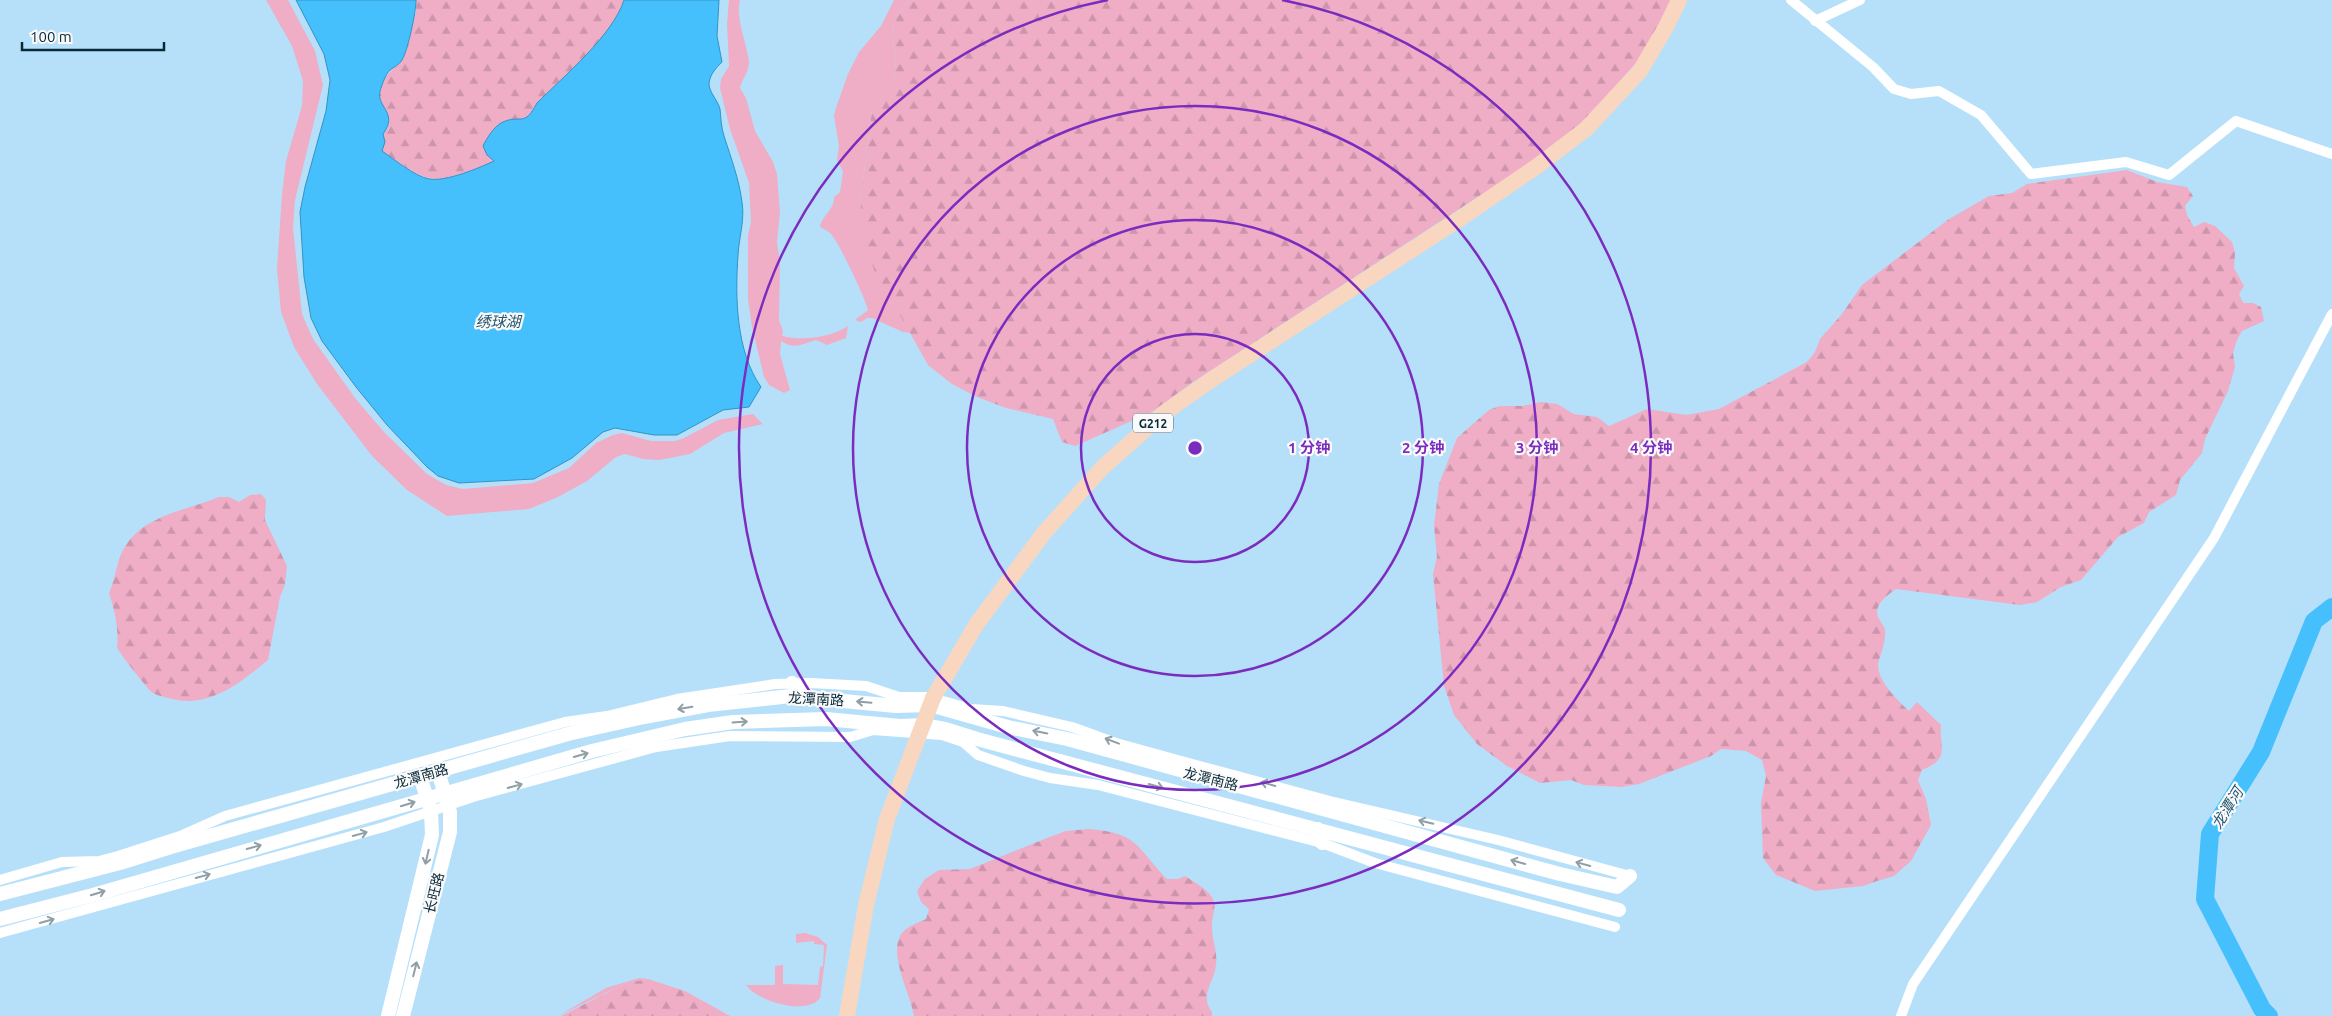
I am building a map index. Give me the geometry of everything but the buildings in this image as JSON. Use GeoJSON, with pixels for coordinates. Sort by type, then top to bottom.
{"type":"FeatureCollection","features":[{"type":"Feature","properties":{"kind":"highway","name":"G212"},"geometry":{"type":"LineString","coordinates":[[847,1016],[869,891],[887,819],[906,764],[931,702],[976,625],[1044,534],[1103,467],[1164,413],[1208,382],[1464,216],[1586,129],[1640,71],[1666,27],[1679,0]]}},
{"type":"Feature","properties":{"kind":"main road"},"geometry":{"type":"LineString","coordinates":[[792,683],[810,697]]}},
{"type":"Feature","properties":{"kind":"main road","name":"龙潭南路"},"geometry":{"type":"LineString","coordinates":[[0,894],[568,734],[678,710],[750,700],[810,697],[896,706],[931,702],[1008,727],[1067,738],[1560,874],[1617,887],[1630,876]]}},
{"type":"Feature","properties":{"kind":"main road"},"geometry":{"type":"LineString","coordinates":[[838,720],[840,699]]}},
{"type":"Feature","properties":{"kind":"main road","name":"龙潭南路"},"geometry":{"type":"LineString","coordinates":[[0,919],[233,853],[429,805],[607,747],[677,731],[733,722],[789,719],[838,720],[921,730],[945,729],[1318,829],[1488,877],[1619,910]]}},
{"type":"Feature","properties":{"kind":"main road"},"geometry":{"type":"LineString","coordinates":[[1004,746],[1008,727]]}},
{"type":"Feature","properties":{"kind":"main road","name":"长旺路"},"geometry":{"type":"LineString","coordinates":[[403,1016],[450,832],[447,799],[438,771]]}},
{"type":"Feature","properties":{"kind":"main road","name":"长旺路"},"geometry":{"type":"LineString","coordinates":[[388,1016],[432,836],[429,805],[420,776]]}},
{"type":"Feature","properties":{"kind":"main road"},"geometry":{"type":"LineString","coordinates":[[1318,829],[1322,843]]}},
{"type":"Feature","properties":{"kind":"main road"},"geometry":{"type":"LineString","coordinates":[[227,830],[233,853]]}},
{"type":"Feature","properties":{"kind":"main road"},"geometry":{"type":"LineString","coordinates":[[62,878],[68,901]]}},
{"type":"Feature","properties":{"kind":"street"},"geometry":{"type":"LineString","coordinates":[[1791,0],[1873,67],[1894,89],[1911,94],[1939,91],[1981,115],[2031,174],[2126,162],[2169,175],[2236,121],[2332,154]]}},
{"type":"Feature","properties":{"kind":"street"},"geometry":{"type":"LineString","coordinates":[[1815,21],[1860,0]]}},
{"type":"Feature","properties":{"kind":"street"},"geometry":{"type":"LineString","coordinates":[[1901,1016],[1914,984],[2214,538],[2332,314]]}},
{"type":"Feature","properties":{"kind":"street"},"geometry":{"type":"LineString","coordinates":[[0,880],[62,862],[105,863],[169,840],[225,816],[565,722],[607,716],[677,699],[792,683],[866,686],[899,697],[971,709],[1003,711],[1072,726],[1116,743],[1196,765],[1330,801],[1498,840],[1630,876]]}},
{"type":"Feature","properties":{"kind":"street"},"geometry":{"type":"LineString","coordinates":[[447,799],[683,742],[730,736],[850,737],[873,730],[921,730],[963,742],[978,755],[1038,775],[1098,785],[1322,843],[1375,864],[1615,927]]}},
{"type":"Feature","properties":{"kind":"street"},"geometry":{"type":"LineString","coordinates":[[0,933],[384,827],[429,805]]}},
{"type":"Feature","properties":{"kind":"green space"},"geometry":{"type":"Polygon","coordinates":[[[266,0],[288,0],[315,51],[323,85],[295,200],[293,228],[302,314],[313,339],[355,398],[384,432],[427,474],[446,485],[463,489],[533,483],[569,468],[596,443],[613,435],[622,433],[651,441],[675,441],[718,420],[753,414],[763,424],[724,433],[690,454],[659,460],[643,459],[625,454],[616,457],[587,481],[558,497],[529,509],[447,516],[407,490],[372,456],[317,384],[294,347],[281,312],[277,269],[282,194],[286,161],[302,106],[303,81],[292,46],[266,0]]]}},
{"type":"Feature","properties":{"kind":"green space"},"geometry":{"type":"Polygon","coordinates":[[[416,0],[624,0],[610,28],[586,55],[537,103],[525,120],[503,123],[487,138],[495,161],[452,177],[435,179],[416,173],[381,151],[383,134],[388,128],[389,121],[380,98],[380,92],[385,77],[403,59],[416,11],[416,0]]]}},
{"type":"Feature","properties":{"kind":"green space"},"geometry":{"type":"Polygon","coordinates":[[[729,0],[740,0],[740,22],[749,62],[740,88],[746,98],[755,131],[773,162],[777,174],[780,212],[777,242],[780,263],[779,320],[783,331],[782,336],[807,338],[824,336],[848,326],[846,338],[827,345],[816,340],[795,346],[781,341],[780,354],[790,390],[784,393],[769,385],[764,377],[752,327],[748,299],[748,235],[751,222],[749,183],[730,129],[720,88],[721,79],[729,66],[727,24],[729,0]]]}},
{"type":"Feature","properties":{"kind":"green space"},"geometry":{"type":"Polygon","coordinates":[[[894,0],[909,0],[894,20],[893,37],[896,61],[894,81],[872,111],[860,202],[880,287],[895,306],[911,333],[903,332],[872,318],[867,318],[861,322],[855,320],[868,310],[866,304],[834,237],[820,227],[832,206],[834,197],[840,192],[843,171],[837,160],[839,146],[834,116],[836,108],[848,74],[859,52],[881,26],[894,0]]]}},
{"type":"Feature","properties":{"kind":"green space"},"geometry":{"type":"Polygon","coordinates":[[[909,0],[1674,0],[1636,63],[1577,129],[1513,174],[1193,382],[1152,412],[1075,446],[1062,442],[1053,419],[1006,408],[977,397],[952,384],[928,365],[895,306],[880,288],[870,257],[860,202],[872,111],[894,81],[896,61],[893,37],[894,20],[909,0]]]}},
{"type":"Feature","properties":{"kind":"green space"},"geometry":{"type":"Polygon","coordinates":[[[2127,170],[2157,182],[2187,187],[2193,196],[2185,206],[2187,215],[2194,227],[2204,222],[2215,226],[2232,242],[2235,253],[2234,268],[2244,286],[2239,294],[2243,303],[2253,303],[2261,307],[2264,321],[2242,331],[2237,340],[2233,353],[2235,367],[2228,391],[2205,439],[2202,453],[2180,480],[2176,495],[2149,512],[2144,523],[2118,537],[2081,580],[2061,587],[2037,602],[2020,605],[1896,589],[1881,602],[1877,614],[1885,628],[1885,633],[1878,667],[1883,681],[1893,695],[1909,711],[1917,702],[1941,725],[1942,752],[1940,757],[1931,766],[1922,770],[1918,780],[1926,799],[1931,825],[1911,861],[1894,876],[1863,886],[1815,891],[1776,875],[1763,858],[1761,803],[1766,776],[1762,760],[1746,751],[1721,749],[1711,756],[1639,784],[1621,787],[1584,785],[1571,780],[1540,783],[1507,766],[1477,744],[1454,715],[1444,686],[1433,574],[1437,557],[1434,526],[1439,484],[1457,438],[1489,410],[1499,406],[1522,406],[1541,402],[1557,404],[1574,414],[1597,417],[1609,426],[1647,409],[1686,415],[1719,409],[1807,362],[1815,352],[1820,339],[1842,314],[1862,285],[1949,219],[1989,196],[2012,193],[2027,184],[2127,170]]]}},
{"type":"Feature","properties":{"kind":"green space"},"geometry":{"type":"Polygon","coordinates":[[[261,494],[266,500],[265,520],[287,566],[285,584],[280,597],[268,660],[235,685],[212,697],[186,701],[153,693],[117,648],[116,620],[109,593],[119,560],[126,545],[135,534],[147,525],[175,512],[219,497],[229,497],[239,502],[250,495],[261,494]]]}},
{"type":"Feature","properties":{"kind":"green space"},"geometry":{"type":"Polygon","coordinates":[[[1089,829],[1118,834],[1127,838],[1142,850],[1167,879],[1178,879],[1185,876],[1212,897],[1214,909],[1212,929],[1216,960],[1207,1000],[1212,1016],[914,1016],[900,972],[897,948],[899,938],[905,930],[926,919],[929,909],[921,902],[917,891],[925,879],[939,870],[970,869],[1066,831],[1089,829]]]}},
{"type":"Feature","properties":{"kind":"green space"},"geometry":{"type":"Polygon","coordinates":[[[805,933],[818,937],[827,945],[820,998],[814,1003],[804,1006],[782,1004],[760,996],[746,985],[775,985],[775,966],[783,965],[783,984],[818,985],[820,967],[823,966],[824,945],[814,944],[814,941],[796,943],[796,934],[805,933]]]}},
{"type":"Feature","properties":{"kind":"green space"},"geometry":{"type":"Polygon","coordinates":[[[639,978],[648,979],[626,983],[558,1016],[606,988],[639,978]]]}},
{"type":"Feature","properties":{"kind":"green space"},"geometry":{"type":"Polygon","coordinates":[[[648,979],[685,991],[730,1016],[561,1016],[626,983],[648,979]]]}},
{"type":"Feature","properties":{"kind":"water","name":"绣球湖"},"geometry":{"type":"Polygon","coordinates":[[[296,0],[416,0],[407,48],[402,60],[388,72],[380,91],[381,102],[389,121],[383,134],[385,142],[382,151],[417,174],[429,179],[436,179],[462,174],[494,161],[487,155],[483,146],[491,133],[503,122],[525,118],[533,111],[537,103],[599,41],[610,27],[624,0],[719,0],[717,36],[722,62],[715,69],[709,85],[720,109],[723,133],[741,193],[743,215],[737,272],[737,306],[746,357],[761,387],[749,407],[723,410],[677,435],[654,435],[615,428],[603,432],[572,458],[534,479],[459,483],[438,476],[427,467],[387,425],[356,387],[322,341],[311,318],[304,277],[300,212],[326,111],[330,80],[324,54],[296,0]]]}},
{"type":"Feature","properties":{"kind":"waterway","name":"龙潭河"},"geometry":{"type":"LineString","coordinates":[[2269,1016],[2262,1009],[2205,899],[2210,834],[2261,752],[2314,621],[2332,607]]}}]}
